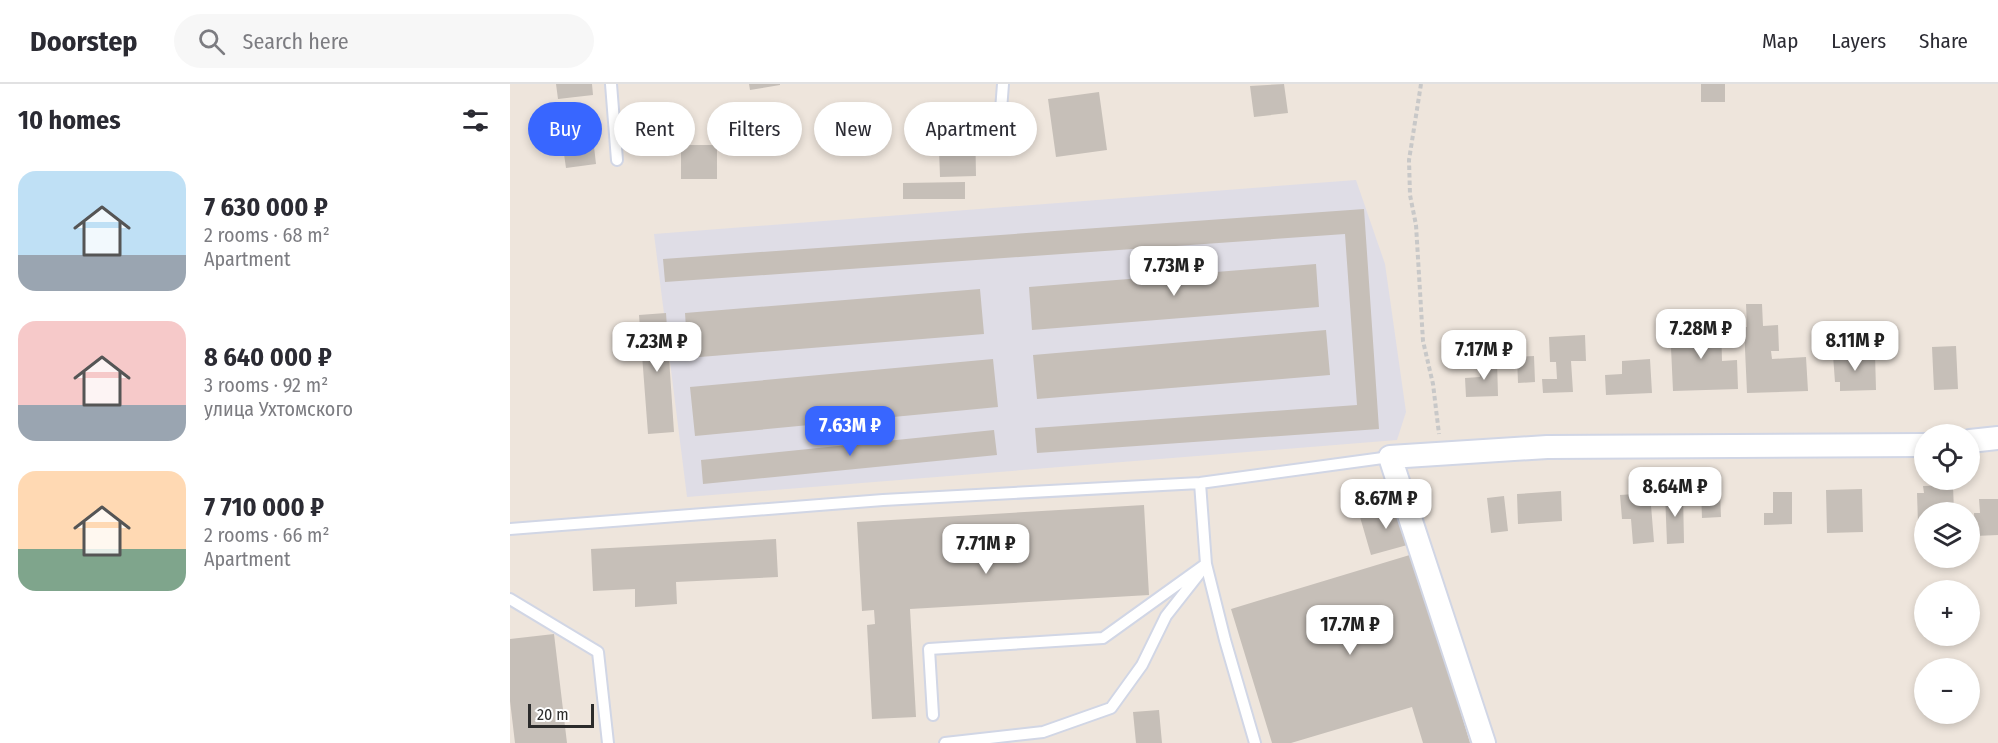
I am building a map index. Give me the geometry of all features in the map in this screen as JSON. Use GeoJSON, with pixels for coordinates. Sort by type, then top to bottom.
{"type":"FeatureCollection","features":[{"type":"Feature","properties":{"kind":"street"},"geometry":{"type":"LineString","coordinates":[[1980,440],[1998,438]]}},
{"type":"Feature","properties":{"kind":"street"},"geometry":{"type":"LineString","coordinates":[[1484,743],[1390,457],[1440,452],[1547,447],[1914,445]]}},
{"type":"Feature","properties":{"kind":"lane"},"geometry":{"type":"LineString","coordinates":[[611,84],[616,160]]}},
{"type":"Feature","properties":{"kind":"lane"},"geometry":{"type":"LineString","coordinates":[[1002,102],[1003,84]]}},
{"type":"Feature","properties":{"kind":"lane"},"geometry":{"type":"LineString","coordinates":[[510,529],[883,500],[1200,483],[1390,457]]}},
{"type":"Feature","properties":{"kind":"lane"},"geometry":{"type":"LineString","coordinates":[[1200,483],[1206,564],[1224,640],[1255,743]]}},
{"type":"Feature","properties":{"kind":"lane"},"geometry":{"type":"LineString","coordinates":[[933,716],[929,649],[1103,638],[1206,564]]}},
{"type":"Feature","properties":{"kind":"lane"},"geometry":{"type":"LineString","coordinates":[[945,743],[1043,732],[1111,708],[1142,665],[1166,616],[1206,564]]}},
{"type":"Feature","properties":{"kind":"lane"},"geometry":{"type":"LineString","coordinates":[[510,598],[598,652],[608,743]]}},
{"type":"Feature","properties":{"kind":"path"},"geometry":{"type":"LineString","coordinates":[[1421,84],[1409,160],[1410,195],[1416,225],[1423,341],[1433,384],[1440,452]]}},
{"type":"Feature","properties":{"kind":"shaded area"},"geometry":{"type":"Polygon","coordinates":[[[1356,180],[1385,264],[1406,412],[1397,440],[687,497],[654,234],[1356,180]]]}},
{"type":"Feature","properties":{"kind":"building"},"geometry":{"type":"Polygon","coordinates":[[[556,84],[592,84],[593,95],[558,99],[556,84]]]}},
{"type":"Feature","properties":{"kind":"building"},"geometry":{"type":"Polygon","coordinates":[[[749,84],[780,84],[780,85],[750,90],[749,84]]]}},
{"type":"Feature","properties":{"kind":"building"},"geometry":{"type":"Polygon","coordinates":[[[1284,84],[1288,113],[1254,117],[1250,86],[1284,84]]]}},
{"type":"Feature","properties":{"kind":"building"},"geometry":{"type":"Polygon","coordinates":[[[1701,84],[1725,84],[1725,102],[1701,102],[1701,84]]]}},
{"type":"Feature","properties":{"kind":"building"},"geometry":{"type":"Polygon","coordinates":[[[1099,92],[1107,150],[1056,157],[1048,99],[1099,92]]]}},
{"type":"Feature","properties":{"kind":"building"},"geometry":{"type":"Polygon","coordinates":[[[695,145],[707,145],[707,156],[717,156],[717,179],[681,179],[681,156],[695,156],[695,145]]]}},
{"type":"Feature","properties":{"kind":"building"},"geometry":{"type":"Polygon","coordinates":[[[564,156],[595,156],[596,164],[566,168],[564,156]]]}},
{"type":"Feature","properties":{"kind":"building"},"geometry":{"type":"Polygon","coordinates":[[[939,156],[976,156],[976,176],[940,177],[939,156]]]}},
{"type":"Feature","properties":{"kind":"building"},"geometry":{"type":"Polygon","coordinates":[[[965,182],[965,199],[903,199],[903,183],[965,182]]]}},
{"type":"Feature","properties":{"kind":"building"},"geometry":{"type":"Polygon","coordinates":[[[1364,209],[1379,429],[1037,453],[1035,428],[1357,405],[1345,234],[665,282],[663,259],[1364,209]]]}},
{"type":"Feature","properties":{"kind":"building"},"geometry":{"type":"Polygon","coordinates":[[[1316,264],[1319,307],[1032,330],[1029,287],[1316,264]]]}},
{"type":"Feature","properties":{"kind":"building"},"geometry":{"type":"Polygon","coordinates":[[[980,289],[984,334],[688,358],[685,313],[980,289]]]}},
{"type":"Feature","properties":{"kind":"building"},"geometry":{"type":"Polygon","coordinates":[[[1746,304],[1762,304],[1763,326],[1778,325],[1779,351],[1771,351],[1772,359],[1806,357],[1808,391],[1747,393],[1744,327],[1747,327],[1746,304]]]}},
{"type":"Feature","properties":{"kind":"building"},"geometry":{"type":"Polygon","coordinates":[[[666,313],[674,432],[648,434],[639,315],[666,313]]]}},
{"type":"Feature","properties":{"kind":"building"},"geometry":{"type":"Polygon","coordinates":[[[1721,324],[1722,361],[1737,360],[1738,389],[1673,391],[1670,326],[1721,324]]]}},
{"type":"Feature","properties":{"kind":"building"},"geometry":{"type":"Polygon","coordinates":[[[1326,330],[1330,375],[1037,399],[1033,355],[1326,330]]]}},
{"type":"Feature","properties":{"kind":"building"},"geometry":{"type":"Polygon","coordinates":[[[1585,335],[1586,361],[1571,361],[1573,392],[1543,393],[1542,379],[1557,379],[1556,362],[1550,362],[1549,337],[1585,335]]]}},
{"type":"Feature","properties":{"kind":"building"},"geometry":{"type":"Polygon","coordinates":[[[1956,346],[1958,389],[1934,390],[1932,347],[1956,346]]]}},
{"type":"Feature","properties":{"kind":"building"},"geometry":{"type":"Polygon","coordinates":[[[1875,353],[1876,390],[1840,391],[1840,382],[1835,382],[1833,355],[1875,353]]]}},
{"type":"Feature","properties":{"kind":"building"},"geometry":{"type":"Polygon","coordinates":[[[1534,356],[1535,382],[1518,383],[1517,357],[1534,356]]]}},
{"type":"Feature","properties":{"kind":"building"},"geometry":{"type":"Polygon","coordinates":[[[993,359],[998,407],[695,436],[690,387],[993,359]]]}},
{"type":"Feature","properties":{"kind":"building"},"geometry":{"type":"Polygon","coordinates":[[[1650,359],[1652,393],[1606,395],[1605,375],[1622,374],[1622,361],[1650,359]]]}},
{"type":"Feature","properties":{"kind":"building"},"geometry":{"type":"Polygon","coordinates":[[[1497,360],[1498,396],[1466,397],[1465,378],[1480,377],[1479,361],[1497,360]]]}},
{"type":"Feature","properties":{"kind":"building"},"geometry":{"type":"Polygon","coordinates":[[[994,430],[997,455],[703,484],[701,460],[994,430]]]}},
{"type":"Feature","properties":{"kind":"building"},"geometry":{"type":"Polygon","coordinates":[[[1862,489],[1863,532],[1827,533],[1826,490],[1862,489]]]}},
{"type":"Feature","properties":{"kind":"building"},"geometry":{"type":"Polygon","coordinates":[[[1720,490],[1721,517],[1702,518],[1701,491],[1720,490]]]}},
{"type":"Feature","properties":{"kind":"building"},"geometry":{"type":"Polygon","coordinates":[[[1924,490],[1953,490],[1954,502],[1917,502],[1917,493],[1924,493],[1924,490]]]}},
{"type":"Feature","properties":{"kind":"building"},"geometry":{"type":"Polygon","coordinates":[[[1561,491],[1562,521],[1518,524],[1517,494],[1561,491]]]}},
{"type":"Feature","properties":{"kind":"building"},"geometry":{"type":"Polygon","coordinates":[[[1773,492],[1792,492],[1792,524],[1764,525],[1764,513],[1773,513],[1773,492]]]}},
{"type":"Feature","properties":{"kind":"building"},"geometry":{"type":"Polygon","coordinates":[[[1650,493],[1654,542],[1633,544],[1631,519],[1622,519],[1620,495],[1650,493]]]}},
{"type":"Feature","properties":{"kind":"building"},"geometry":{"type":"Polygon","coordinates":[[[1665,493],[1683,493],[1684,543],[1667,544],[1665,493]]]}},
{"type":"Feature","properties":{"kind":"building"},"geometry":{"type":"Polygon","coordinates":[[[1504,496],[1508,531],[1491,533],[1487,498],[1504,496]]]}},
{"type":"Feature","properties":{"kind":"building"},"geometry":{"type":"Polygon","coordinates":[[[1979,499],[1998,499],[1998,535],[1980,536],[1979,499]]]}},
{"type":"Feature","properties":{"kind":"building"},"geometry":{"type":"Polygon","coordinates":[[[1144,505],[1149,595],[910,609],[916,717],[872,719],[867,625],[875,624],[874,610],[862,611],[857,522],[1144,505]]]}},
{"type":"Feature","properties":{"kind":"building"},"geometry":{"type":"Polygon","coordinates":[[[1401,505],[1411,544],[1371,555],[1360,517],[1401,505]]]}},
{"type":"Feature","properties":{"kind":"building"},"geometry":{"type":"Polygon","coordinates":[[[776,539],[778,577],[676,582],[677,604],[635,607],[635,589],[593,591],[591,549],[776,539]]]}},
{"type":"Feature","properties":{"kind":"building"},"geometry":{"type":"Polygon","coordinates":[[[1413,554],[1470,743],[1423,743],[1412,707],[1291,743],[1272,743],[1231,609],[1413,554]]]}},
{"type":"Feature","properties":{"kind":"building"},"geometry":{"type":"Polygon","coordinates":[[[554,634],[567,743],[515,743],[510,701],[510,639],[554,634]]]}},
{"type":"Feature","properties":{"kind":"building"},"geometry":{"type":"Polygon","coordinates":[[[1159,710],[1162,743],[1136,743],[1133,712],[1159,710]]]}}]}
